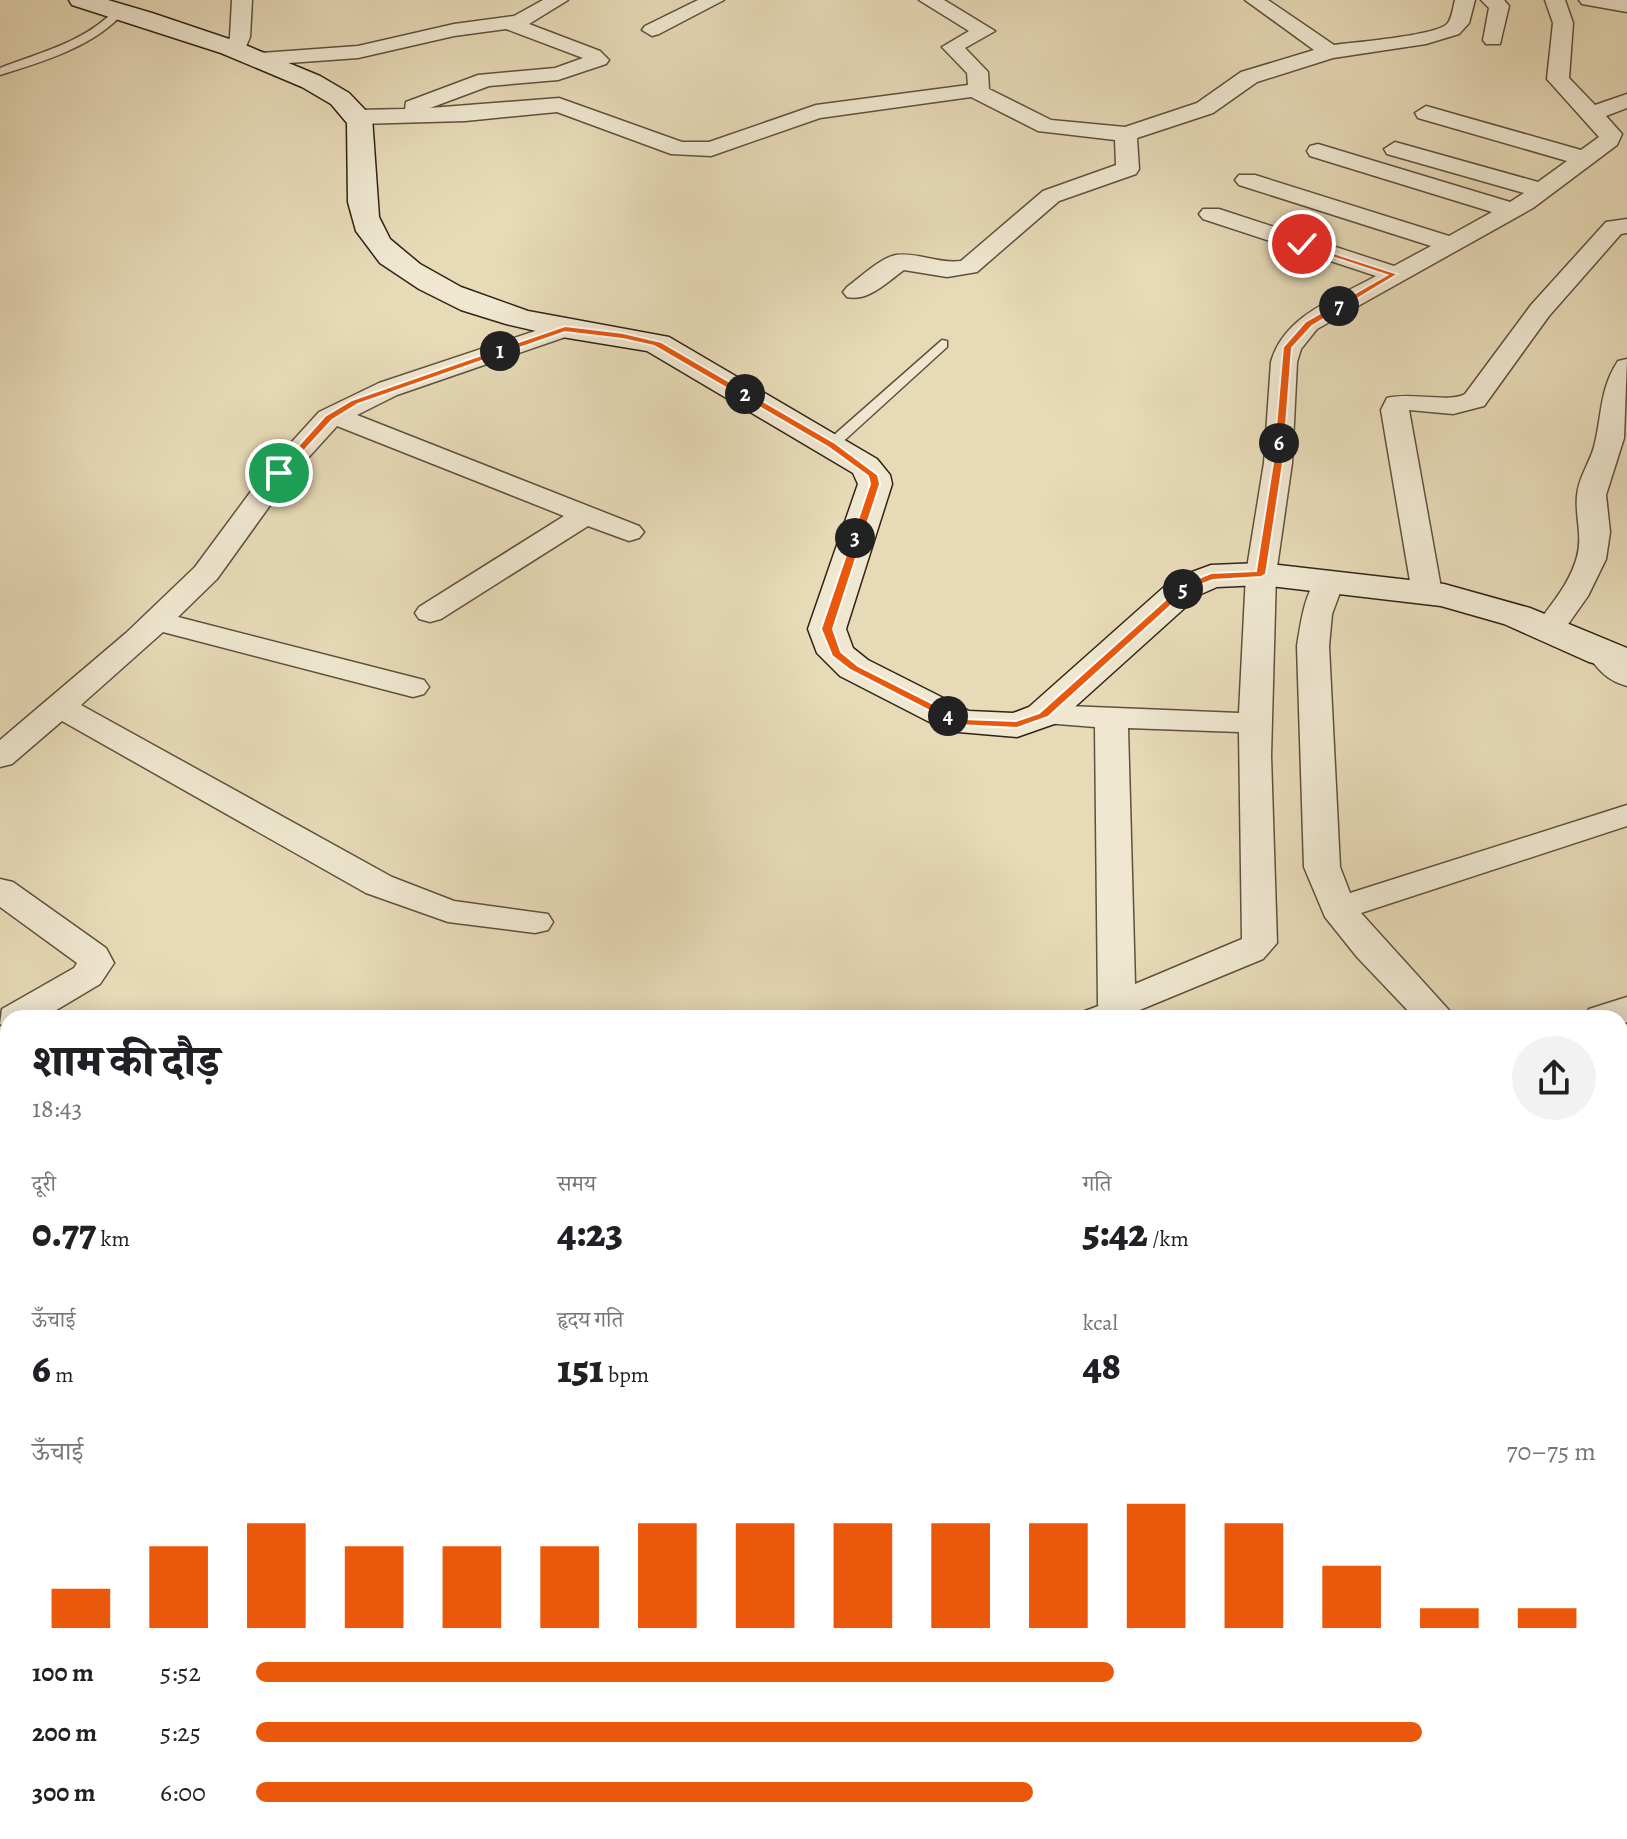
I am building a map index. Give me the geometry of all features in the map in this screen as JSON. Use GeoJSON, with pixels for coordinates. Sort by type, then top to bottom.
{"type":"FeatureCollection","features":[{"type":"Feature","properties":{"kind":"street"},"geometry":{"type":"LineString","coordinates":[[81,0],[248,54],[328,91],[358,117],[400,113],[465,114],[559,105],[679,149],[696,151],[711,149],[816,112],[959,92],[979,92],[1046,126],[1126,134],[1205,108],[1249,77],[1330,52],[1426,38],[1452,30],[1459,23],[1465,0]]}},
{"type":"Feature","properties":{"kind":"street"},"geometry":{"type":"LineString","coordinates":[[242,0],[240,37],[248,54]]}},
{"type":"Feature","properties":{"kind":"street"},"geometry":{"type":"LineString","coordinates":[[248,54],[358,52],[454,30],[529,18],[558,0]]}},
{"type":"Feature","properties":{"kind":"street"},"geometry":{"type":"LineString","coordinates":[[652,30],[714,0]]}},
{"type":"Feature","properties":{"kind":"street"},"geometry":{"type":"LineString","coordinates":[[929,0],[985,31],[952,47],[977,72],[979,92]]}},
{"type":"Feature","properties":{"kind":"street"},"geometry":{"type":"LineString","coordinates":[[1255,0],[1330,52]]}},
{"type":"Feature","properties":{"kind":"street"},"geometry":{"type":"LineString","coordinates":[[1491,0],[1499,6],[1493,40]]}},
{"type":"Feature","properties":{"kind":"street"},"geometry":{"type":"LineString","coordinates":[[1111,718],[1117,1005],[1250,951],[1259,943],[1254,723],[1288,347],[1308,324],[1544,191],[1619,135],[1592,114],[1558,79],[1563,23],[1555,0]]}},
{"type":"Feature","properties":{"kind":"street"},"geometry":{"type":"LineString","coordinates":[[1589,0],[1627,6]]}},
{"type":"Feature","properties":{"kind":"street"},"geometry":{"type":"LineString","coordinates":[[400,113],[486,80],[558,74],[599,60],[509,23]]}},
{"type":"Feature","properties":{"kind":"street"},"geometry":{"type":"LineString","coordinates":[[1592,114],[1627,101]]}},
{"type":"Feature","properties":{"kind":"street"},"geometry":{"type":"LineString","coordinates":[[1426,113],[1586,159]]}},
{"type":"Feature","properties":{"kind":"street"},"geometry":{"type":"LineString","coordinates":[[358,117],[362,212],[374,238],[390,256],[468,302],[565,329],[640,339],[666,348],[865,466],[873,475],[875,484],[827,629],[836,653],[854,668],[961,723],[1017,725],[1043,715],[1186,587],[1211,576],[1268,574],[1469,601],[1548,630],[1619,663]]}},
{"type":"Feature","properties":{"kind":"street"},"geometry":{"type":"LineString","coordinates":[[856,292],[899,262],[947,270],[968,267],[1051,196],[1128,169],[1126,134]]}},
{"type":"Feature","properties":{"kind":"street"},"geometry":{"type":"LineString","coordinates":[[1379,145],[1544,191]]}},
{"type":"Feature","properties":{"kind":"street"},"geometry":{"type":"LineString","coordinates":[[1318,151],[1512,210]]}},
{"type":"Feature","properties":{"kind":"street"},"geometry":{"type":"LineString","coordinates":[[1247,180],[1450,244]]}},
{"type":"Feature","properties":{"kind":"street"},"geometry":{"type":"LineString","coordinates":[[1211,214],[1394,274]]}},
{"type":"Feature","properties":{"kind":"street"},"geometry":{"type":"LineString","coordinates":[[1427,593],[1395,410],[1397,404],[1462,405],[1476,399],[1507,354],[1570,276],[1614,227],[1627,226]]}},
{"type":"Feature","properties":{"kind":"street"},"geometry":{"type":"LineString","coordinates":[[0,757],[61,707],[206,573],[279,473],[334,415],[388,389],[565,329]]}},
{"type":"Feature","properties":{"kind":"street"},"geometry":{"type":"LineString","coordinates":[[1548,630],[1572,600],[1595,548],[1590,501],[1592,487],[1608,451],[1611,407],[1617,382],[1627,367]]}},
{"type":"Feature","properties":{"kind":"street"},"geometry":{"type":"LineString","coordinates":[[334,415],[629,532]]}},
{"type":"Feature","properties":{"kind":"street"},"geometry":{"type":"LineString","coordinates":[[430,613],[586,515]]}},
{"type":"Feature","properties":{"kind":"street"},"geometry":{"type":"LineString","coordinates":[[1323,581],[1313,646],[1322,867],[1338,909],[1349,926],[1429,1010]]}},
{"type":"Feature","properties":{"kind":"street"},"geometry":{"type":"LineString","coordinates":[[157,621],[413,687]]}},
{"type":"Feature","properties":{"kind":"street"},"geometry":{"type":"LineString","coordinates":[[61,707],[379,885],[448,911],[535,922]]}},
{"type":"Feature","properties":{"kind":"street"},"geometry":{"type":"LineString","coordinates":[[1043,715],[1254,723]]}},
{"type":"Feature","properties":{"kind":"street"},"geometry":{"type":"LineString","coordinates":[[1338,909],[1627,815]]}},
{"type":"Feature","properties":{"kind":"street"},"geometry":{"type":"LineString","coordinates":[[0,890],[93,956],[96,963],[87,976],[29,1010]]}},
{"type":"Feature","properties":{"kind":"lane"},"geometry":{"type":"LineString","coordinates":[[0,72],[83,38],[107,25],[120,11]]}},
{"type":"Feature","properties":{"kind":"lane"},"geometry":{"type":"LineString","coordinates":[[831,445],[942,344]]}},
{"type":"Feature","properties":{"kind":"lane"},"geometry":{"type":"LineString","coordinates":[[1104,1010],[1117,1005]]}},
{"type":"Feature","properties":{"kind":"route"},"geometry":{"type":"LineString","coordinates":[[279,473],[329,418],[355,402],[476,359],[565,329],[658,344],[831,445],[865,466],[873,475],[875,484],[827,629],[836,653],[854,668],[961,723],[1017,725],[1043,715],[1186,587],[1211,576],[1261,574],[1278,463],[1284,362],[1288,347],[1308,324],[1394,274],[1302,244]]}}]}
